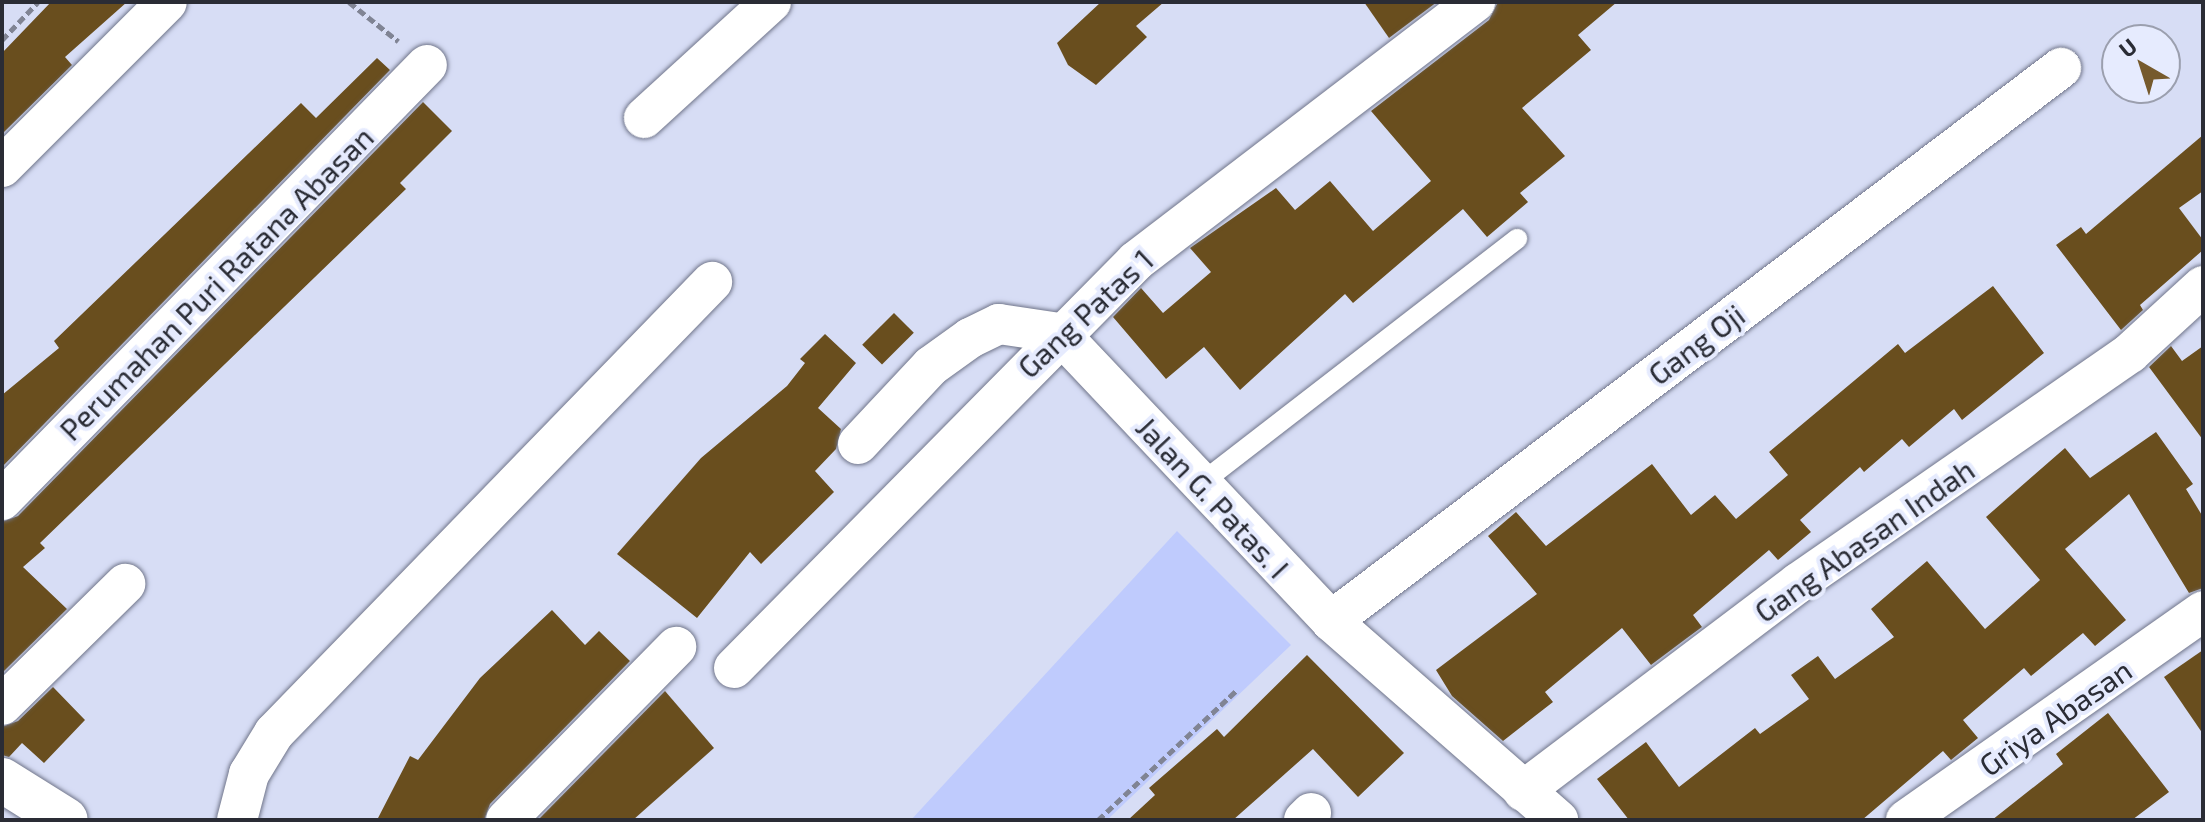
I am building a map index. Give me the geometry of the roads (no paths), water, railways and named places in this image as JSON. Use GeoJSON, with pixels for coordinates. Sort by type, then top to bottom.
{"type":"FeatureCollection","features":[{"type":"Feature","properties":{"kind":"street"},"geometry":{"type":"LineString","coordinates":[[2,167],[167,2]]}},
{"type":"Feature","properties":{"kind":"street"},"geometry":{"type":"LineString","coordinates":[[644,118],[771,2]]}},
{"type":"Feature","properties":{"kind":"street","name":"Gang Patas 1"},"geometry":{"type":"LineString","coordinates":[[734,668],[1059,333],[1136,261],[1475,2]]}},
{"type":"Feature","properties":{"kind":"street","name":"Perumahan Puri Ratana Abasan"},"geometry":{"type":"LineString","coordinates":[[2,500],[427,65]]}},
{"type":"Feature","properties":{"kind":"street","name":"Gang Oji"},"geometry":{"type":"LineString","coordinates":[[1331,621],[2061,68]]}},
{"type":"Feature","properties":{"kind":"street"},"geometry":{"type":"LineString","coordinates":[[237,820],[249,774],[274,733],[712,282]]}},
{"type":"Feature","properties":{"kind":"street","name":"Gang Abasan Indah"},"geometry":{"type":"LineString","coordinates":[[1523,791],[1798,583],[2130,353],[2203,286]]}},
{"type":"Feature","properties":{"kind":"street"},"geometry":{"type":"LineString","coordinates":[[858,444],[931,366],[970,338],[999,324],[1059,333]]}},
{"type":"Feature","properties":{"kind":"street","name":"Jalan G. Patas. I"},"geometry":{"type":"LineString","coordinates":[[1059,333],[1331,621],[1558,820]]}},
{"type":"Feature","properties":{"kind":"street"},"geometry":{"type":"LineString","coordinates":[[2,705],[125,584]]}},
{"type":"Feature","properties":{"kind":"street","name":"Griya Abasan"},"geometry":{"type":"LineString","coordinates":[[1906,820],[2203,611]]}},
{"type":"Feature","properties":{"kind":"street"},"geometry":{"type":"LineString","coordinates":[[506,820],[676,647]]}},
{"type":"Feature","properties":{"kind":"street"},"geometry":{"type":"LineString","coordinates":[[2,780],[66,820]]}},
{"type":"Feature","properties":{"kind":"lane"},"geometry":{"type":"LineString","coordinates":[[1200,484],[1517,239]]}}]}
